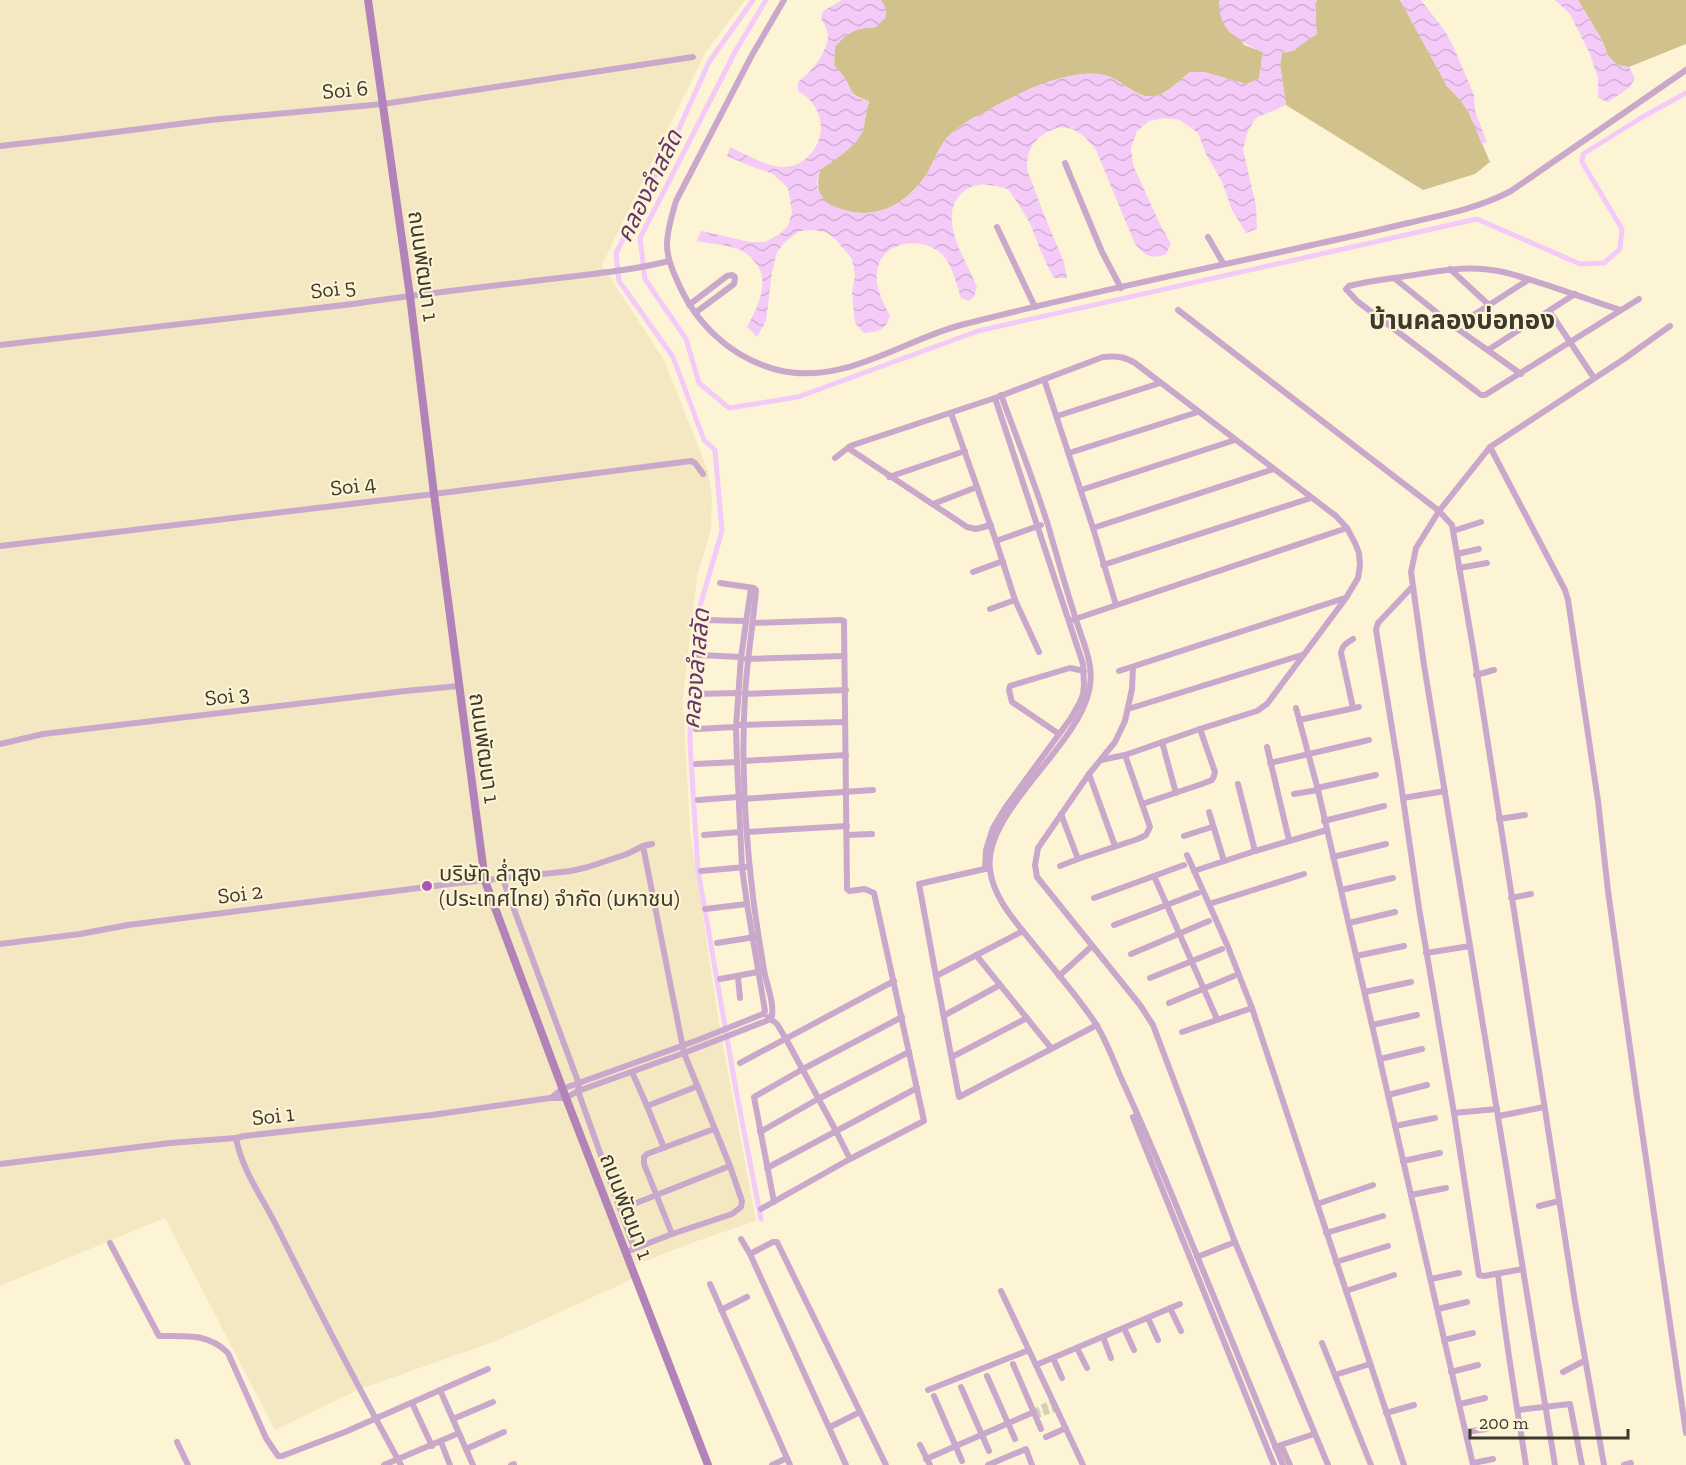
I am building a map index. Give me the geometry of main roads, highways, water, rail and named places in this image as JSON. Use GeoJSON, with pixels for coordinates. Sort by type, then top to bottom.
{"type":"FeatureCollection","features":[{"type":"Feature","properties":{"kind":"main road","name":"ถนนพัฒนา 1"},"geometry":{"type":"LineString","coordinates":[[368,0],[410,296],[485,881],[564,1094],[630,1250],[708,1465]]}},
{"type":"Feature","properties":{"kind":"water"},"geometry":{"type":"Polygon","coordinates":[[[842,0],[881,0],[886,9],[885,18],[876,27],[858,29],[845,36],[835,46],[834,65],[855,95],[869,101],[860,136],[844,153],[820,170],[817,180],[817,187],[822,196],[831,205],[859,213],[884,210],[907,197],[926,175],[946,139],[975,117],[1017,95],[1057,79],[1085,74],[1105,75],[1137,93],[1155,96],[1173,87],[1190,72],[1204,72],[1246,84],[1259,79],[1263,52],[1231,34],[1222,20],[1220,0],[1317,0],[1315,4],[1317,34],[1294,50],[1282,53],[1280,65],[1286,105],[1256,118],[1248,131],[1243,149],[1256,206],[1257,229],[1246,233],[1232,210],[1222,182],[1206,154],[1198,133],[1180,120],[1164,118],[1149,121],[1137,131],[1131,148],[1133,165],[1171,244],[1166,254],[1156,257],[1149,256],[1135,244],[1096,150],[1078,132],[1067,128],[1054,129],[1042,135],[1034,144],[1028,154],[1027,169],[1064,262],[1067,278],[1054,278],[1029,221],[1008,189],[979,185],[963,192],[955,202],[952,213],[955,238],[977,287],[974,296],[969,301],[961,298],[951,267],[939,252],[930,246],[919,244],[909,243],[898,246],[889,250],[882,257],[877,273],[880,293],[890,316],[881,329],[864,333],[855,323],[852,293],[855,275],[852,259],[826,232],[800,231],[787,240],[777,252],[766,321],[757,337],[747,327],[755,311],[762,285],[762,277],[754,261],[741,250],[697,241],[701,231],[750,242],[765,242],[780,234],[788,226],[792,212],[788,188],[773,174],[727,156],[730,147],[762,162],[782,167],[796,164],[811,154],[819,139],[821,123],[815,106],[798,91],[798,82],[817,62],[827,44],[827,32],[821,18],[823,11],[842,0]]]}},
{"type":"Feature","properties":{"kind":"water"},"geometry":{"type":"Polygon","coordinates":[[[1400,0],[1421,0],[1445,31],[1474,95],[1475,111],[1487,142],[1482,144],[1469,113],[1447,86],[1400,0]]]}},
{"type":"Feature","properties":{"kind":"water"},"geometry":{"type":"Polygon","coordinates":[[[1555,0],[1578,0],[1602,40],[1608,56],[1617,65],[1629,67],[1635,78],[1630,87],[1608,102],[1598,98],[1598,78],[1590,54],[1570,14],[1555,0]]]}},
{"type":"Feature","properties":{"kind":"waterway","name":"คลองลำสลัด"},"geometry":{"type":"LineString","coordinates":[[753,0],[709,62],[677,133],[616,253],[619,281],[673,357],[704,440],[715,450],[722,531],[698,613],[691,687],[690,743],[698,870],[761,1219]]}},
{"type":"Feature","properties":{"kind":"waterway"},"geometry":{"type":"LineString","coordinates":[[766,0],[735,52],[640,238],[645,279],[686,339],[699,383],[729,408],[798,397],[978,331],[1477,219],[1580,264],[1604,263],[1620,249],[1622,229],[1582,162],[1583,154],[1686,93]]}},
{"type":"Feature","properties":{"kind":"tunnel"},"geometry":{"type":"LineString","coordinates":[[1034,1412],[1053,1402]]}},
{"type":"Feature","properties":{"kind":"tunnel"},"geometry":{"type":"LineString","coordinates":[[1035,1416],[1056,1408]]}},
{"type":"Feature","properties":{"kind":"place","name":"บริษัท ล่ำสูง (ประเทศไทย) จำกัด (มหาชน)"},"geometry":{"type":"Point","coordinates":[427,886]}},
{"type":"Feature","properties":{"kind":"district","name":"บ้านคลองบ่อทอง"},"geometry":{"type":"Point","coordinates":[1462,320]}}]}
